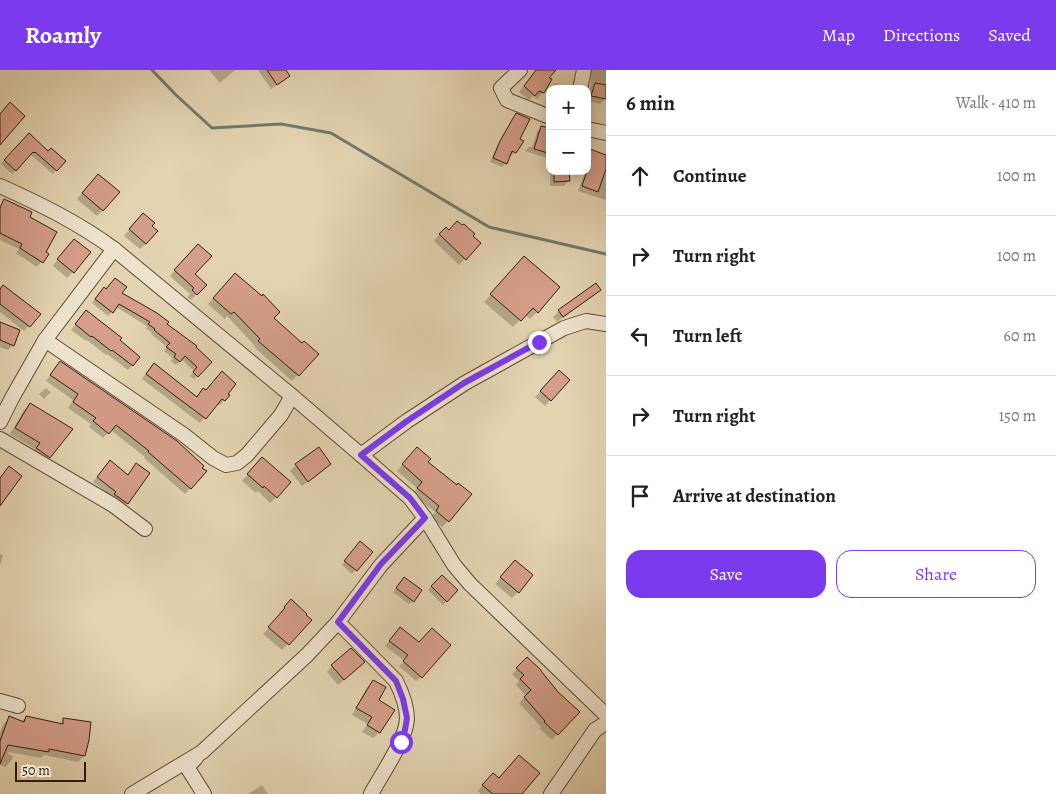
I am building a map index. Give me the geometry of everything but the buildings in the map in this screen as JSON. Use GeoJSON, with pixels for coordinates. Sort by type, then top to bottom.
{"type":"FeatureCollection","features":[{"type":"Feature","properties":{"kind":"street"},"geometry":{"type":"LineString","coordinates":[[520,70],[501,88],[507,100],[546,115]]}},
{"type":"Feature","properties":{"kind":"street"},"geometry":{"type":"LineString","coordinates":[[581,85],[584,70]]}},
{"type":"Feature","properties":{"kind":"street"},"geometry":{"type":"LineString","coordinates":[[591,130],[606,133]]}},
{"type":"Feature","properties":{"kind":"street"},"geometry":{"type":"LineString","coordinates":[[0,186],[34,201],[84,228],[114,249],[361,455],[410,498],[425,518],[454,565],[470,584],[606,715]]}},
{"type":"Feature","properties":{"kind":"street"},"geometry":{"type":"LineString","coordinates":[[0,422],[46,340],[114,249]]}},
{"type":"Feature","properties":{"kind":"street"},"geometry":{"type":"LineString","coordinates":[[361,455],[407,421],[464,383],[564,328],[586,321],[606,324]]}},
{"type":"Feature","properties":{"kind":"street"},"geometry":{"type":"LineString","coordinates":[[46,340],[226,465],[237,463],[248,455],[281,415],[292,396]]}},
{"type":"Feature","properties":{"kind":"street"},"geometry":{"type":"LineString","coordinates":[[0,439],[113,505],[145,529]]}},
{"type":"Feature","properties":{"kind":"street"},"geometry":{"type":"LineString","coordinates":[[132,794],[180,768],[202,752],[307,655],[338,622],[381,564],[425,518]]}},
{"type":"Feature","properties":{"kind":"street"},"geometry":{"type":"LineString","coordinates":[[338,622],[396,681],[406,711],[406,724],[401,742],[371,794]]}},
{"type":"Feature","properties":{"kind":"street"},"geometry":{"type":"LineString","coordinates":[[0,702],[18,706]]}},
{"type":"Feature","properties":{"kind":"street"},"geometry":{"type":"LineString","coordinates":[[551,794],[595,730],[606,723]]}},
{"type":"Feature","properties":{"kind":"street"},"geometry":{"type":"LineString","coordinates":[[180,768],[204,794]]}},
{"type":"Feature","properties":{"kind":"waterway"},"geometry":{"type":"LineString","coordinates":[[152,70],[212,128],[281,124],[331,133],[489,227],[606,254]]}},
{"type":"Feature","properties":{"kind":"route"},"geometry":{"type":"LineString","coordinates":[[401,742],[407,718],[403,699],[396,681],[338,622],[381,564],[425,518],[410,498],[361,455],[407,421],[464,383],[539,342]]}}]}
